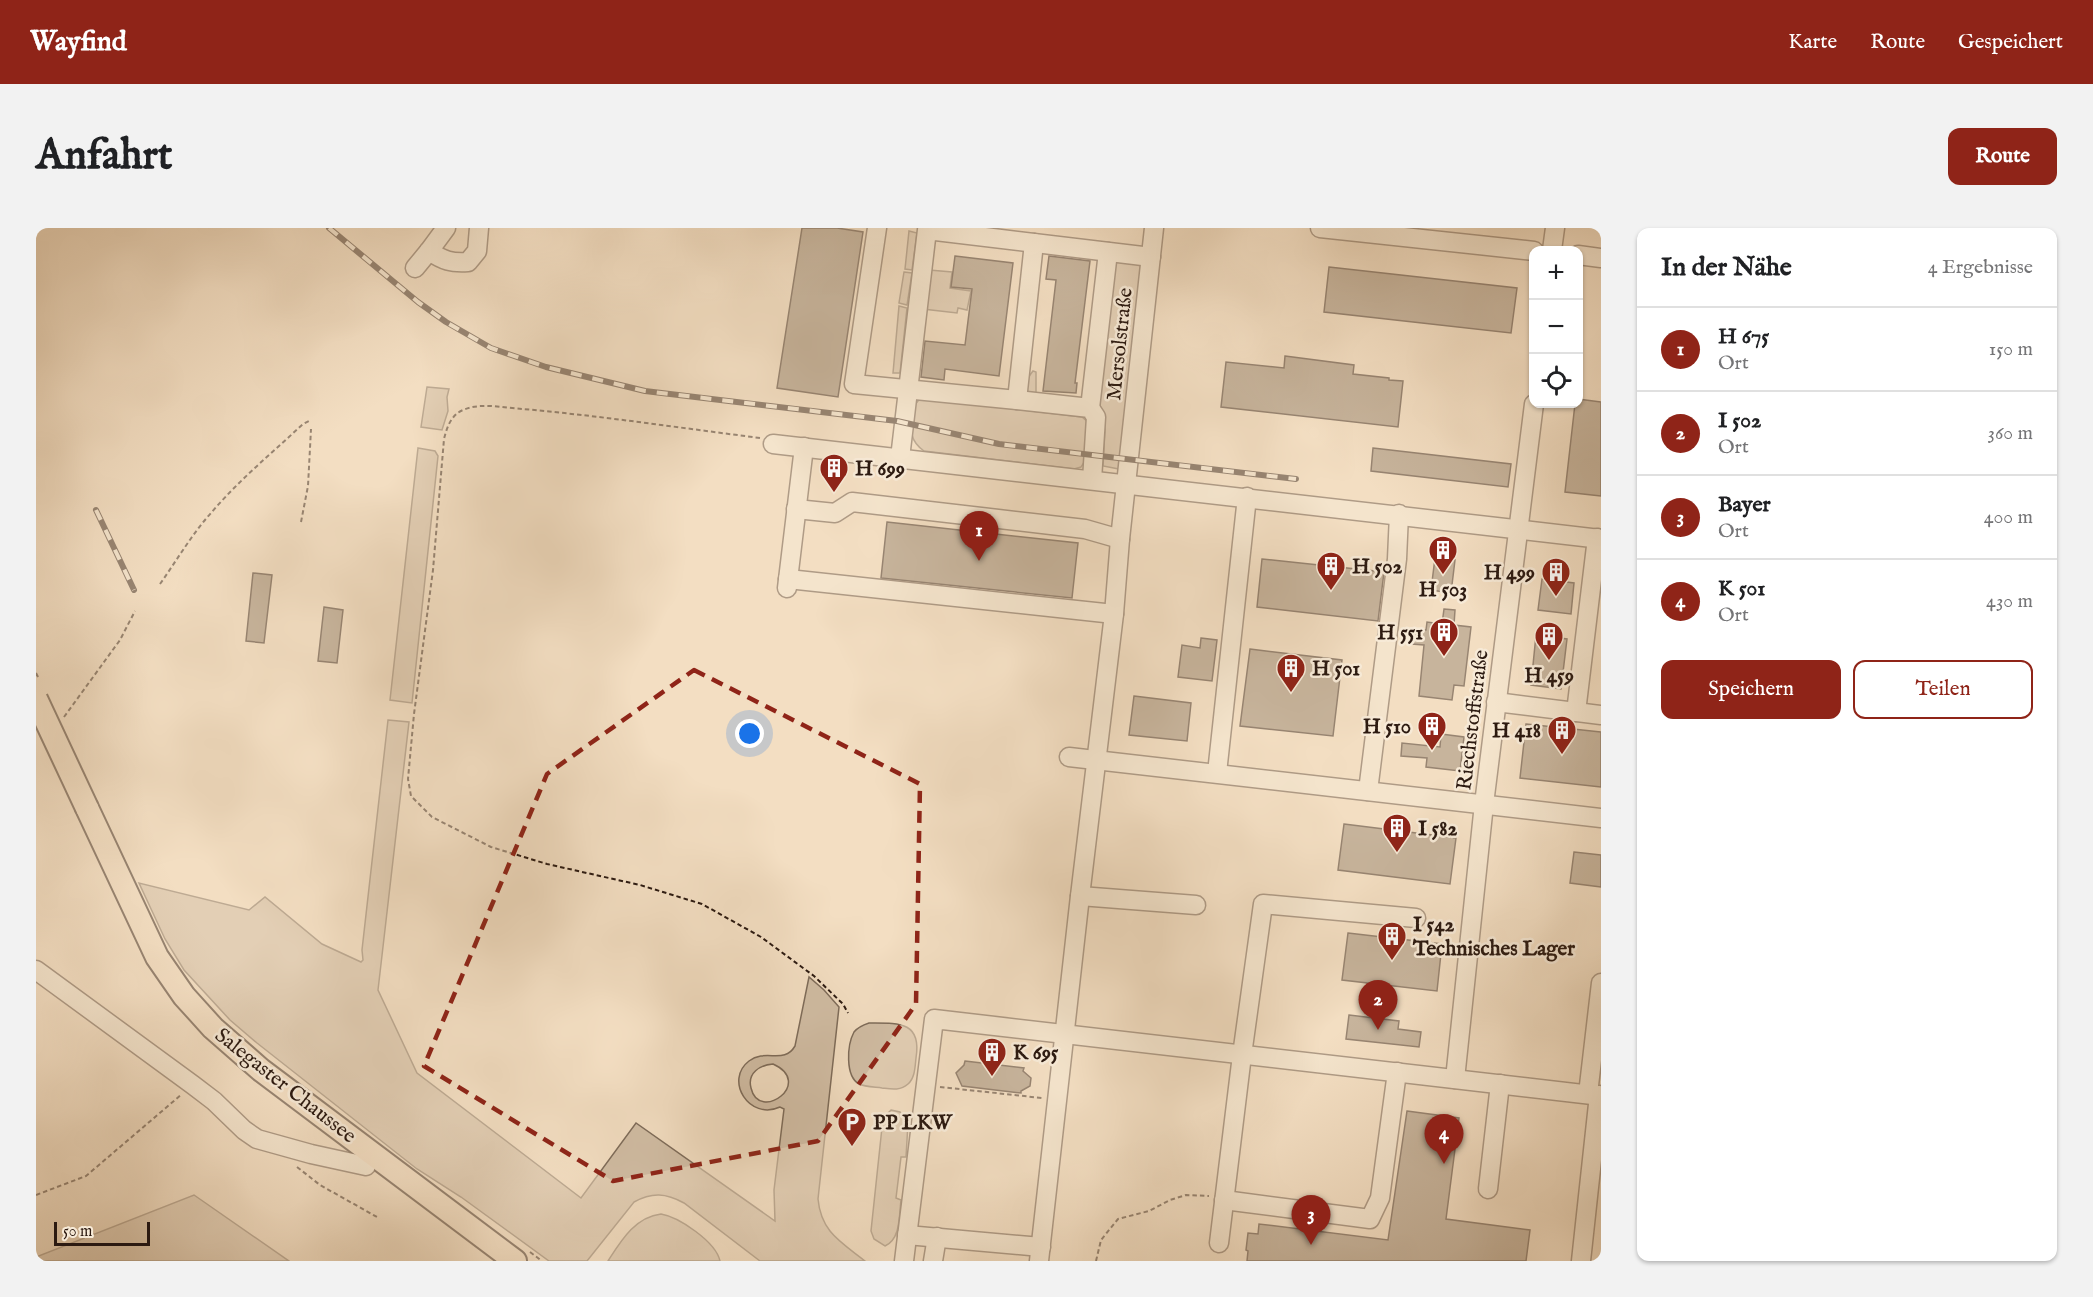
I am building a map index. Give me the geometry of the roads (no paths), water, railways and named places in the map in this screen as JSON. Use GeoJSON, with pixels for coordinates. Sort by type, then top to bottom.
{"type":"FeatureCollection","features":[{"type":"Feature","properties":{"kind":"main road","name":"Salegaster Chaussee"},"geometry":{"type":"LineString","coordinates":[[37,689],[87,808],[149,941],[184,996],[232,1047],[346,1133],[520,1254]]}},
{"type":"Feature","properties":{"kind":"street"},"geometry":{"type":"LineString","coordinates":[[415,268],[446,228]]}},
{"type":"Feature","properties":{"kind":"street"},"geometry":{"type":"LineString","coordinates":[[429,251],[452,263],[468,262],[477,251],[478,228]]}},
{"type":"Feature","properties":{"kind":"street"},"geometry":{"type":"LineString","coordinates":[[878,228],[854,384],[1090,408]]}},
{"type":"Feature","properties":{"kind":"street","name":"Mersolstraße"},"geometry":{"type":"LineString","coordinates":[[1040,1254],[1080,896],[1098,761],[1154,228]]}},
{"type":"Feature","properties":{"kind":"street"},"geometry":{"type":"LineString","coordinates":[[1320,228],[1529,251]]}},
{"type":"Feature","properties":{"kind":"street"},"geometry":{"type":"LineString","coordinates":[[1553,246],[1555,228]]}},
{"type":"Feature","properties":{"kind":"street"},"geometry":{"type":"LineString","coordinates":[[900,458],[921,229],[1151,257]]}},
{"type":"Feature","properties":{"kind":"street"},"geometry":{"type":"LineString","coordinates":[[1017,400],[1034,243]]}},
{"type":"Feature","properties":{"kind":"street"},"geometry":{"type":"LineString","coordinates":[[1092,480],[1096,417],[1090,408],[1108,252]]}},
{"type":"Feature","properties":{"kind":"street"},"geometry":{"type":"LineString","coordinates":[[1583,256],[1601,258]]}},
{"type":"Feature","properties":{"kind":"street","name":"Riechstoffstraße"},"geometry":{"type":"LineString","coordinates":[[1455,1079],[1484,804],[1534,408]]}},
{"type":"Feature","properties":{"kind":"street"},"geometry":{"type":"LineString","coordinates":[[773,444],[1092,480],[1128,473],[1246,497],[1399,514],[1520,522],[1599,539],[1576,712]]}},
{"type":"Feature","properties":{"kind":"street"},"geometry":{"type":"LineString","coordinates":[[804,447],[787,584],[1114,614]]}},
{"type":"Feature","properties":{"kind":"street"},"geometry":{"type":"LineString","coordinates":[[1216,773],[1246,497]]}},
{"type":"Feature","properties":{"kind":"street"},"geometry":{"type":"LineString","coordinates":[[796,509],[835,513],[852,502],[1084,529],[1120,539]]}},
{"type":"Feature","properties":{"kind":"street"},"geometry":{"type":"LineString","coordinates":[[1368,791],[1397,559],[1399,514]]}},
{"type":"Feature","properties":{"kind":"street"},"geometry":{"type":"LineString","coordinates":[[1496,702],[1601,715]]}},
{"type":"Feature","properties":{"kind":"street"},"geometry":{"type":"LineString","coordinates":[[1069,758],[1601,818]]}},
{"type":"Feature","properties":{"kind":"street"},"geometry":{"type":"LineString","coordinates":[[1080,896],[1196,905]]}},
{"type":"Feature","properties":{"kind":"street"},"geometry":{"type":"LineString","coordinates":[[1219,1243],[1263,904],[1416,918]]}},
{"type":"Feature","properties":{"kind":"street"},"geometry":{"type":"LineString","coordinates":[[36,970],[193,1084],[257,1139],[366,1166]]}},
{"type":"Feature","properties":{"kind":"street"},"geometry":{"type":"LineString","coordinates":[[1581,1261],[1596,1095],[1601,982]]}},
{"type":"Feature","properties":{"kind":"street"},"geometry":{"type":"LineString","coordinates":[[904,1261],[933,1019],[1596,1095]]}},
{"type":"Feature","properties":{"kind":"street"},"geometry":{"type":"LineString","coordinates":[[1224,1199],[1370,1219],[1380,1198],[1397,1072]]}},
{"type":"Feature","properties":{"kind":"street"},"geometry":{"type":"LineString","coordinates":[[1488,1189],[1500,1084]]}},
{"type":"Feature","properties":{"kind":"street"},"geometry":{"type":"LineString","coordinates":[[325,1157],[346,1133]]}},
{"type":"Feature","properties":{"kind":"street"},"geometry":{"type":"LineString","coordinates":[[908,1229],[903,1208],[909,1162],[919,1142]]}},
{"type":"Feature","properties":{"kind":"street"},"geometry":{"type":"LineString","coordinates":[[908,1229],[937,1238],[1040,1254]]}},
{"type":"Feature","properties":{"kind":"street"},"geometry":{"type":"LineString","coordinates":[[933,1261],[937,1238]]}},
{"type":"Feature","properties":{"kind":"railway"},"geometry":{"type":"LineString","coordinates":[[329,228],[418,302],[446,322],[491,348],[546,367],[645,391],[897,421],[999,444],[1296,479]]}},
{"type":"Feature","properties":{"kind":"railway"},"geometry":{"type":"LineString","coordinates":[[96,510],[134,590]]}},
{"type":"Feature","properties":{"kind":"place","name":"H 699"},"geometry":{"type":"Point","coordinates":[834,494]}},
{"type":"Feature","properties":{"kind":"place","name":"H 675"},"geometry":{"type":"Point","coordinates":[979,561]}},
{"type":"Feature","properties":{"kind":"place","name":"H 503"},"geometry":{"type":"Point","coordinates":[1443,576]}},
{"type":"Feature","properties":{"kind":"place","name":"H 502"},"geometry":{"type":"Point","coordinates":[1331,592]}},
{"type":"Feature","properties":{"kind":"place","name":"H 499"},"geometry":{"type":"Point","coordinates":[1556,598]}},
{"type":"Feature","properties":{"kind":"place","name":"H 551"},"geometry":{"type":"Point","coordinates":[1444,658]}},
{"type":"Feature","properties":{"kind":"place","name":"H 459"},"geometry":{"type":"Point","coordinates":[1549,662]}},
{"type":"Feature","properties":{"kind":"place","name":"H 501"},"geometry":{"type":"Point","coordinates":[1291,694]}},
{"type":"Feature","properties":{"kind":"place","name":"H 510"},"geometry":{"type":"Point","coordinates":[1432,752]}},
{"type":"Feature","properties":{"kind":"place","name":"H 418"},"geometry":{"type":"Point","coordinates":[1562,756]}},
{"type":"Feature","properties":{"kind":"place","name":"I 582"},"geometry":{"type":"Point","coordinates":[1397,854]}},
{"type":"Feature","properties":{"kind":"place","name":"I 542 Technisches Lager"},"geometry":{"type":"Point","coordinates":[1392,962]}},
{"type":"Feature","properties":{"kind":"place","name":"I 502"},"geometry":{"type":"Point","coordinates":[1378,1030]}},
{"type":"Feature","properties":{"kind":"place","name":"K 695"},"geometry":{"type":"Point","coordinates":[992,1078]}},
{"type":"Feature","properties":{"kind":"place","name":"PP LKW"},"geometry":{"type":"Point","coordinates":[852,1148]}},
{"type":"Feature","properties":{"kind":"place","name":"K 501"},"geometry":{"type":"Point","coordinates":[1444,1164]}},
{"type":"Feature","properties":{"kind":"place","name":"Bayer"},"geometry":{"type":"Point","coordinates":[1311,1245]}}]}
